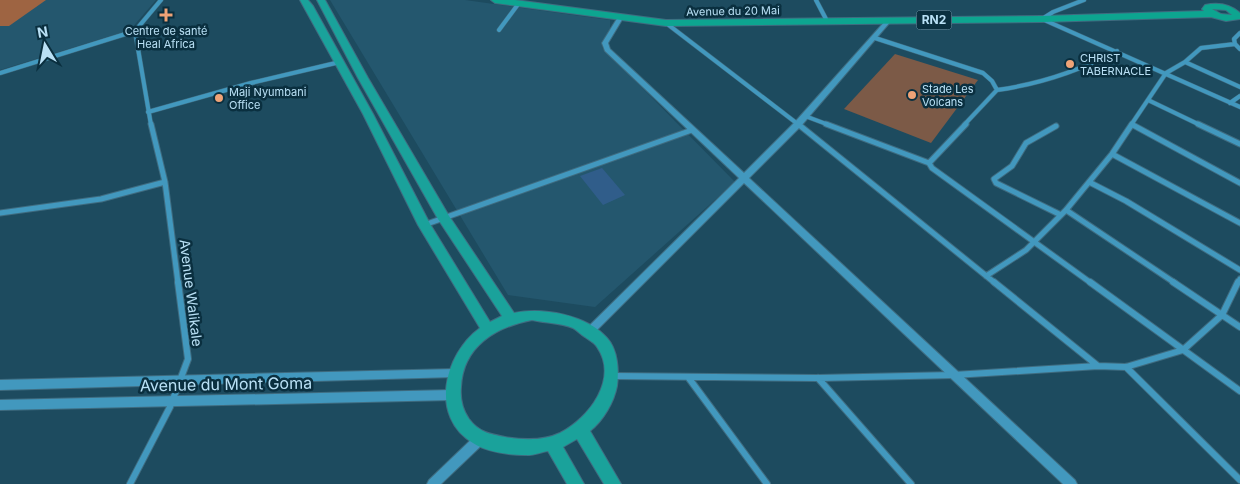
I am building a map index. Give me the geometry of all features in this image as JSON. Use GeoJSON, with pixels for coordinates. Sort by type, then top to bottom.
{"type":"FeatureCollection","features":[{"type":"Feature","properties":{"kind":"highway","name":"Avenue du 20 Mai"},"geometry":{"type":"LineString","coordinates":[[495,0],[666,23],[1042,19],[1211,7]]}},
{"type":"Feature","properties":{"kind":"highway","name":"RN2"},"geometry":{"type":"LineString","coordinates":[[1211,7],[1222,18],[1238,16]]}},
{"type":"Feature","properties":{"kind":"main road"},"geometry":{"type":"LineString","coordinates":[[304,0],[340,62],[424,226],[488,330]]}},
{"type":"Feature","properties":{"kind":"main road"},"geometry":{"type":"LineString","coordinates":[[321,0],[363,78],[444,218],[511,319]]}},
{"type":"Feature","properties":{"kind":"main road"},"geometry":{"type":"LineString","coordinates":[[532,315],[553,316],[573,321],[590,331],[602,343],[610,358],[613,376],[610,396],[600,416],[583,434],[555,448],[520,452],[502,450],[480,440],[466,427],[456,412],[452,395],[454,373],[462,357],[473,342],[488,330],[511,319],[532,315]]}},
{"type":"Feature","properties":{"kind":"main road"},"geometry":{"type":"LineString","coordinates":[[583,434],[613,484]]}},
{"type":"Feature","properties":{"kind":"main road"},"geometry":{"type":"LineString","coordinates":[[555,448],[576,484]]}},
{"type":"Feature","properties":{"kind":"street"},"geometry":{"type":"LineString","coordinates":[[0,73],[135,31],[160,0]]}},
{"type":"Feature","properties":{"kind":"street"},"geometry":{"type":"LineString","coordinates":[[816,0],[827,21]]}},
{"type":"Feature","properties":{"kind":"street"},"geometry":{"type":"LineString","coordinates":[[1042,19],[1053,12],[1084,0]]}},
{"type":"Feature","properties":{"kind":"street"},"geometry":{"type":"LineString","coordinates":[[499,30],[519,3]]}},
{"type":"Feature","properties":{"kind":"street"},"geometry":{"type":"LineString","coordinates":[[620,18],[605,47],[1071,484]]}},
{"type":"Feature","properties":{"kind":"street"},"geometry":{"type":"LineString","coordinates":[[1042,19],[1240,107]]}},
{"type":"Feature","properties":{"kind":"street"},"geometry":{"type":"LineString","coordinates":[[590,331],[798,124],[889,20]]}},
{"type":"Feature","properties":{"kind":"street"},"geometry":{"type":"LineString","coordinates":[[666,23],[798,124],[1098,366]]}},
{"type":"Feature","properties":{"kind":"street","name":"Avenue Walikale"},"geometry":{"type":"LineString","coordinates":[[130,484],[183,380],[188,359],[165,182],[148,112],[135,31]]}},
{"type":"Feature","properties":{"kind":"street"},"geometry":{"type":"LineString","coordinates":[[1240,33],[1234,39],[1235,44],[1240,49]]}},
{"type":"Feature","properties":{"kind":"street"},"geometry":{"type":"LineString","coordinates":[[875,38],[982,73],[992,81],[997,90]]}},
{"type":"Feature","properties":{"kind":"street"},"geometry":{"type":"LineString","coordinates":[[986,276],[1035,242],[1061,216],[1112,154],[1166,73],[1185,62],[1201,48],[1235,44]]}},
{"type":"Feature","properties":{"kind":"street"},"geometry":{"type":"LineString","coordinates":[[930,163],[997,90],[1033,84],[1093,64],[1117,51]]}},
{"type":"Feature","properties":{"kind":"street"},"geometry":{"type":"LineString","coordinates":[[148,112],[243,85],[340,62]]}},
{"type":"Feature","properties":{"kind":"street"},"geometry":{"type":"LineString","coordinates":[[1185,62],[1240,87]]}},
{"type":"Feature","properties":{"kind":"street"},"geometry":{"type":"LineString","coordinates":[[1230,103],[1240,96]]}},
{"type":"Feature","properties":{"kind":"street"},"geometry":{"type":"LineString","coordinates":[[1148,100],[1240,144]]}},
{"type":"Feature","properties":{"kind":"street"},"geometry":{"type":"LineString","coordinates":[[805,116],[930,163],[932,168],[1240,391]]}},
{"type":"Feature","properties":{"kind":"street"},"geometry":{"type":"LineString","coordinates":[[1133,125],[1240,183]]}},
{"type":"Feature","properties":{"kind":"street"},"geometry":{"type":"LineString","coordinates":[[1056,126],[1026,143],[1012,166],[994,179],[996,182],[1061,216]]}},
{"type":"Feature","properties":{"kind":"street"},"geometry":{"type":"LineString","coordinates":[[424,226],[692,130]]}},
{"type":"Feature","properties":{"kind":"street"},"geometry":{"type":"LineString","coordinates":[[1112,154],[1240,223]]}},
{"type":"Feature","properties":{"kind":"street"},"geometry":{"type":"LineString","coordinates":[[0,212],[101,199],[165,182]]}},
{"type":"Feature","properties":{"kind":"street"},"geometry":{"type":"LineString","coordinates":[[1089,182],[1240,270]]}},
{"type":"Feature","properties":{"kind":"street"},"geometry":{"type":"LineString","coordinates":[[1066,210],[1240,327]]}},
{"type":"Feature","properties":{"kind":"street"},"geometry":{"type":"LineString","coordinates":[[613,376],[818,378],[954,375],[1098,366],[1126,367],[1183,350],[1222,315],[1240,279]]}},
{"type":"Feature","properties":{"kind":"street"},"geometry":{"type":"LineString","coordinates":[[1126,367],[1240,480]]}},
{"type":"Feature","properties":{"kind":"street"},"geometry":{"type":"LineString","coordinates":[[0,385],[454,373]]}},
{"type":"Feature","properties":{"kind":"street"},"geometry":{"type":"LineString","coordinates":[[688,378],[767,484]]}},
{"type":"Feature","properties":{"kind":"street"},"geometry":{"type":"LineString","coordinates":[[818,378],[911,484]]}},
{"type":"Feature","properties":{"kind":"street","name":"Avenue du Mont Goma"},"geometry":{"type":"LineString","coordinates":[[0,405],[452,395]]}},
{"type":"Feature","properties":{"kind":"street"},"geometry":{"type":"LineString","coordinates":[[433,484],[480,440]]}},
{"type":"Feature","properties":{"kind":"shaded area"},"geometry":{"type":"Polygon","coordinates":[[[0,0],[156,0],[130,30],[0,70],[0,0]]]}},
{"type":"Feature","properties":{"kind":"shaded area"},"geometry":{"type":"Polygon","coordinates":[[[0,0],[46,0],[9,26],[0,26],[0,0]]]}},
{"type":"Feature","properties":{"kind":"shaded area"},"geometry":{"type":"Polygon","coordinates":[[[330,0],[465,0],[610,20],[610,33],[602,47],[735,182],[595,307],[508,295],[330,0]]]}},
{"type":"Feature","properties":{"kind":"shaded area","name":"Stade Les Volcans"},"geometry":{"type":"Polygon","coordinates":[[[895,54],[978,80],[931,143],[844,109],[895,54]]]}},
{"type":"Feature","properties":{"kind":"building"},"geometry":{"type":"Polygon","coordinates":[[[602,168],[625,195],[603,205],[580,176],[602,168]]]}},
{"type":"Feature","properties":{"kind":"place","name":"Centre de santé Heal Africa"},"geometry":{"type":"Point","coordinates":[166,15]}},
{"type":"Feature","properties":{"kind":"place","name":"CHRIST TABERNACLE"},"geometry":{"type":"Point","coordinates":[1070,64]}},
{"type":"Feature","properties":{"kind":"place","name":"Stade Les Volcans"},"geometry":{"type":"Point","coordinates":[912,95]}},
{"type":"Feature","properties":{"kind":"place","name":"Maji Nyumbani Office"},"geometry":{"type":"Point","coordinates":[219,98]}}]}
